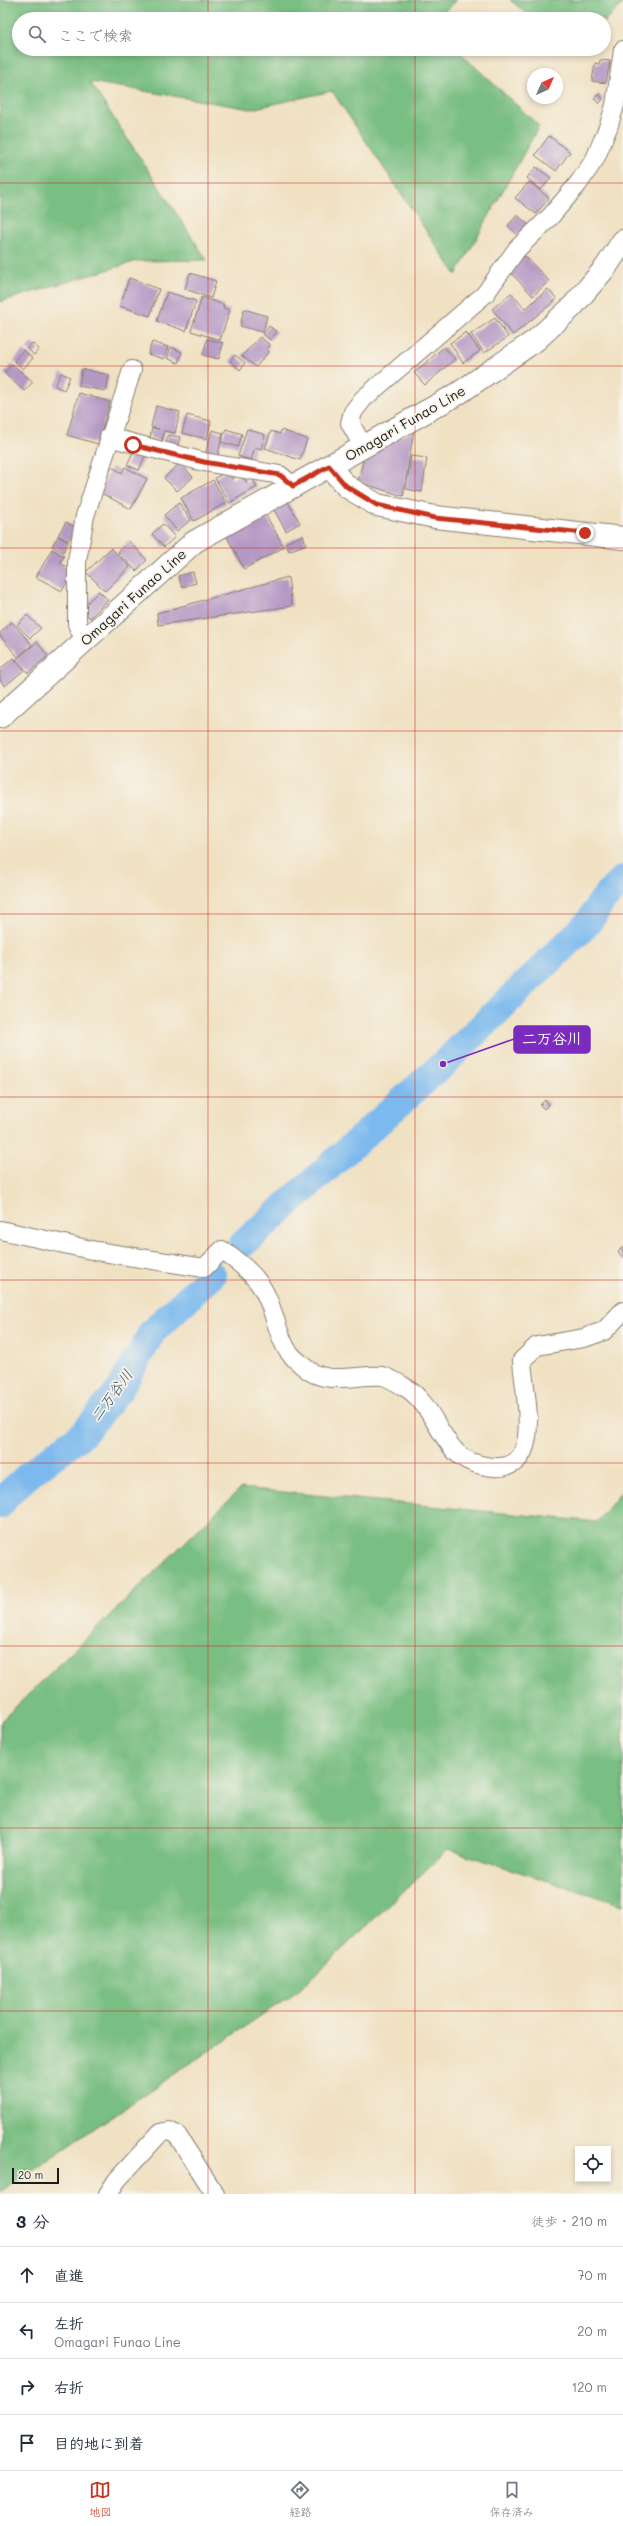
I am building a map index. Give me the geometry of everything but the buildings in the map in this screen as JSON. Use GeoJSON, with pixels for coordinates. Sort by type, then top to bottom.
{"type":"FeatureCollection","features":[{"type":"Feature","properties":{"kind":"main road","name":"Omagari Funao Line"},"geometry":{"type":"LineString","coordinates":[[0,717],[194,542],[459,393],[536,340],[572,307],[606,266],[623,242]]}},
{"type":"Feature","properties":{"kind":"main road"},"geometry":{"type":"LineString","coordinates":[[329,466],[346,486],[377,505],[435,518],[623,538]]}},
{"type":"Feature","properties":{"kind":"street"},"geometry":{"type":"LineString","coordinates":[[363,446],[350,423],[353,412],[363,399],[485,294],[517,249],[550,217],[590,165],[615,105],[623,50]]}},
{"type":"Feature","properties":{"kind":"street"},"geometry":{"type":"LineString","coordinates":[[85,641],[77,624],[77,561],[85,516],[109,437],[132,370]]}},
{"type":"Feature","properties":{"kind":"street"},"geometry":{"type":"LineString","coordinates":[[109,437],[204,462],[280,475],[293,486]]}},
{"type":"Feature","properties":{"kind":"street"},"geometry":{"type":"LineString","coordinates":[[0,1230],[96,1251],[204,1268],[222,1250],[246,1267],[259,1283],[285,1347],[304,1368],[322,1377],[356,1379],[383,1376],[405,1387],[422,1400],[456,1452],[475,1464],[497,1467],[514,1462],[527,1447],[528,1417],[522,1360],[537,1346],[584,1338],[604,1331],[623,1311]]}},
{"type":"Feature","properties":{"kind":"street"},"geometry":{"type":"LineString","coordinates":[[108,2194],[117,2180],[160,2133],[169,2131],[178,2135],[215,2194]]}},
{"type":"Feature","properties":{"kind":"green space"},"geometry":{"type":"Polygon","coordinates":[[[0,0],[457,0],[444,12],[12,12],[12,56],[464,56],[539,126],[456,275],[332,91],[251,109],[90,82],[207,260],[137,261],[0,302],[0,0]]]}},
{"type":"Feature","properties":{"kind":"green space"},"geometry":{"type":"Polygon","coordinates":[[[510,0],[623,0],[623,3],[611,16],[611,12],[525,12],[510,0]]]}},
{"type":"Feature","properties":{"kind":"green space"},"geometry":{"type":"Polygon","coordinates":[[[241,1488],[597,1522],[623,1490],[623,1905],[448,1849],[299,1990],[0,2192],[0,1722],[241,1488]]]}},
{"type":"Feature","properties":{"kind":"waterway","name":"二万谷川"},"geometry":{"type":"LineString","coordinates":[[243,1244],[443,1064],[588,923],[602,901],[623,879]]}},
{"type":"Feature","properties":{"kind":"waterway","name":"二万谷川"},"geometry":{"type":"LineString","coordinates":[[0,1505],[8,1494],[32,1472],[83,1434],[119,1390],[153,1331],[212,1275]]}},
{"type":"Feature","properties":{"kind":"place","name":"二万谷川"},"geometry":{"type":"Point","coordinates":[443,1064]}},
{"type":"Feature","properties":{"kind":"route"},"geometry":{"type":"LineString","coordinates":[[133,445],[204,462],[280,475],[293,486],[329,466],[346,486],[377,505],[435,518],[585,533]]}}]}
